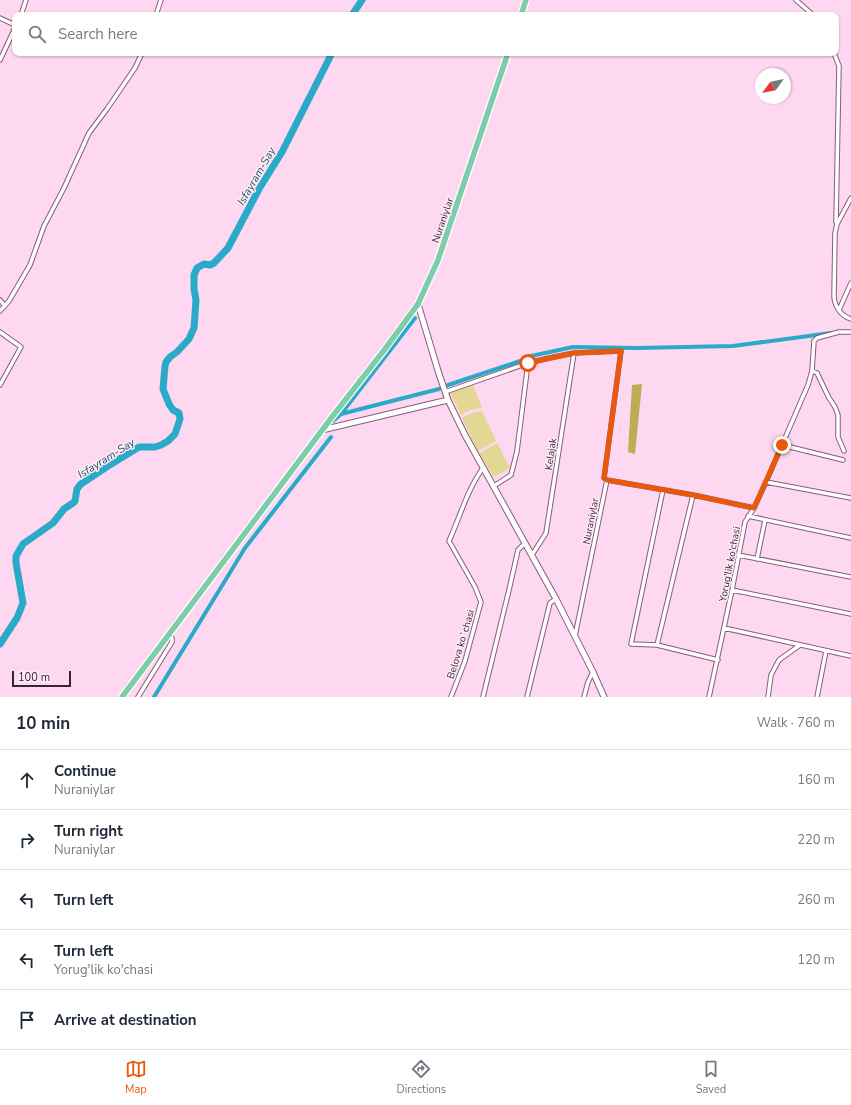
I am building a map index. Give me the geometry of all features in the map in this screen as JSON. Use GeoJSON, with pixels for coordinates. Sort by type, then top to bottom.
{"type":"FeatureCollection","features":[{"type":"Feature","properties":{"kind":"main road"},"geometry":{"type":"LineString","coordinates":[[522,12],[526,0]]}},
{"type":"Feature","properties":{"kind":"main road","name":"Nuraniylar"},"geometry":{"type":"LineString","coordinates":[[122,697],[322,430],[385,350],[418,304],[438,260],[507,56]]}},
{"type":"Feature","properties":{"kind":"main road"},"geometry":{"type":"LineString","coordinates":[[418,304],[448,400],[465,435],[556,599],[604,697]]}},
{"type":"Feature","properties":{"kind":"main road"},"geometry":{"type":"LineString","coordinates":[[322,430],[448,400]]}},
{"type":"Feature","properties":{"kind":"street"},"geometry":{"type":"LineString","coordinates":[[22,12],[26,0]]}},
{"type":"Feature","properties":{"kind":"street"},"geometry":{"type":"LineString","coordinates":[[157,12],[161,0]]}},
{"type":"Feature","properties":{"kind":"street"},"geometry":{"type":"LineString","coordinates":[[796,0],[810,12]]}},
{"type":"Feature","properties":{"kind":"street"},"geometry":{"type":"LineString","coordinates":[[0,18],[12,25]]}},
{"type":"Feature","properties":{"kind":"street"},"geometry":{"type":"LineString","coordinates":[[0,60],[12,34]]}},
{"type":"Feature","properties":{"kind":"street"},"geometry":{"type":"LineString","coordinates":[[0,311],[17,290],[30,265],[44,226],[64,188],[89,134],[131,74],[140,56]]}},
{"type":"Feature","properties":{"kind":"street"},"geometry":{"type":"LineString","coordinates":[[835,56],[839,66],[837,224]]}},
{"type":"Feature","properties":{"kind":"street"},"geometry":{"type":"LineString","coordinates":[[851,198],[837,224],[835,232],[834,297],[834,303],[839,310],[844,316],[851,319]]}},
{"type":"Feature","properties":{"kind":"street"},"geometry":{"type":"LineString","coordinates":[[839,310],[851,283]]}},
{"type":"Feature","properties":{"kind":"street"},"geometry":{"type":"LineString","coordinates":[[0,300],[5,306]]}},
{"type":"Feature","properties":{"kind":"street"},"geometry":{"type":"LineString","coordinates":[[0,332],[21,347],[0,385]]}},
{"type":"Feature","properties":{"kind":"street","name":"Yorug'lik ko'chasi"},"geometry":{"type":"LineString","coordinates":[[709,697],[718,660],[745,522],[754,508],[766,482],[808,385],[812,371],[814,341],[816,338],[839,332],[851,332]]}},
{"type":"Feature","properties":{"kind":"street","name":"Nuraniylar"},"geometry":{"type":"LineString","coordinates":[[445,392],[528,363],[574,353],[621,351],[604,478],[607,480],[575,636]]}},
{"type":"Feature","properties":{"kind":"street","name":"Kelajak"},"geometry":{"type":"LineString","coordinates":[[532,555],[546,533],[574,353]]}},
{"type":"Feature","properties":{"kind":"street"},"geometry":{"type":"LineString","coordinates":[[494,486],[511,475],[517,451],[528,363]]}},
{"type":"Feature","properties":{"kind":"street"},"geometry":{"type":"LineString","coordinates":[[812,371],[817,374],[835,407],[838,415],[838,437],[844,451]]}},
{"type":"Feature","properties":{"kind":"street"},"geometry":{"type":"LineString","coordinates":[[782,445],[843,460]]}},
{"type":"Feature","properties":{"kind":"street","name":"Belova koʻchasi"},"geometry":{"type":"LineString","coordinates":[[451,697],[465,661],[481,602],[449,541],[474,483],[484,468]]}},
{"type":"Feature","properties":{"kind":"street"},"geometry":{"type":"LineString","coordinates":[[607,480],[693,495],[754,508]]}},
{"type":"Feature","properties":{"kind":"street"},"geometry":{"type":"LineString","coordinates":[[766,482],[851,498]]}},
{"type":"Feature","properties":{"kind":"street"},"geometry":{"type":"LineString","coordinates":[[663,490],[631,644],[657,645],[718,660]]}},
{"type":"Feature","properties":{"kind":"street"},"geometry":{"type":"LineString","coordinates":[[657,645],[693,495]]}},
{"type":"Feature","properties":{"kind":"street"},"geometry":{"type":"LineString","coordinates":[[748,516],[851,538]]}},
{"type":"Feature","properties":{"kind":"street"},"geometry":{"type":"LineString","coordinates":[[757,559],[765,520]]}},
{"type":"Feature","properties":{"kind":"street"},"geometry":{"type":"LineString","coordinates":[[483,697],[518,550],[525,543]]}},
{"type":"Feature","properties":{"kind":"street"},"geometry":{"type":"LineString","coordinates":[[738,556],[851,577]]}},
{"type":"Feature","properties":{"kind":"street"},"geometry":{"type":"LineString","coordinates":[[732,590],[851,614]]}},
{"type":"Feature","properties":{"kind":"street"},"geometry":{"type":"LineString","coordinates":[[527,697],[550,603],[556,599]]}},
{"type":"Feature","properties":{"kind":"street"},"geometry":{"type":"LineString","coordinates":[[724,628],[851,656]]}},
{"type":"Feature","properties":{"kind":"street"},"geometry":{"type":"LineString","coordinates":[[138,697],[172,642],[172,638],[168,635]]}},
{"type":"Feature","properties":{"kind":"street"},"geometry":{"type":"LineString","coordinates":[[768,697],[771,675],[779,660],[800,645]]}},
{"type":"Feature","properties":{"kind":"street"},"geometry":{"type":"LineString","coordinates":[[817,697],[826,650]]}},
{"type":"Feature","properties":{"kind":"street"},"geometry":{"type":"LineString","coordinates":[[584,697],[588,682],[593,672]]}},
{"type":"Feature","properties":{"kind":"shaded area"},"geometry":{"type":"Polygon","coordinates":[[[473,384],[482,408],[470,410],[461,415],[450,393],[473,384]]]}},
{"type":"Feature","properties":{"kind":"shaded area"},"geometry":{"type":"Polygon","coordinates":[[[642,384],[635,454],[628,452],[632,385],[642,384]]]}},
{"type":"Feature","properties":{"kind":"shaded area"},"geometry":{"type":"Polygon","coordinates":[[[482,411],[496,441],[478,451],[462,418],[472,413],[482,411]]]}},
{"type":"Feature","properties":{"kind":"shaded area"},"geometry":{"type":"Polygon","coordinates":[[[497,443],[510,468],[494,477],[479,454],[497,443]]]}},
{"type":"Feature","properties":{"kind":"waterway","name":"Isfayram-Say"},"geometry":{"type":"LineString","coordinates":[[354,12],[362,0]]}},
{"type":"Feature","properties":{"kind":"waterway","name":"Isfayram-Say"},"geometry":{"type":"LineString","coordinates":[[0,644],[17,618],[23,603],[16,563],[16,556],[23,544],[53,523],[64,509],[75,501],[77,489],[81,484],[139,447],[155,447],[161,445],[175,434],[180,419],[179,413],[173,410],[169,404],[163,389],[165,366],[170,357],[189,339],[194,328],[196,300],[194,275],[197,268],[204,264],[210,265],[214,263],[228,248],[259,189],[282,152],[330,56]]}},
{"type":"Feature","properties":{"kind":"waterway"},"geometry":{"type":"LineString","coordinates":[[333,421],[341,414],[415,318]]}},
{"type":"Feature","properties":{"kind":"waterway"},"geometry":{"type":"LineString","coordinates":[[448,385],[531,356],[573,347],[636,348],[733,346],[831,333]]}},
{"type":"Feature","properties":{"kind":"waterway"},"geometry":{"type":"LineString","coordinates":[[341,414],[439,389]]}},
{"type":"Feature","properties":{"kind":"waterway"},"geometry":{"type":"LineString","coordinates":[[154,697],[245,548],[331,437]]}},
{"type":"Feature","properties":{"kind":"route"},"geometry":{"type":"LineString","coordinates":[[528,363],[574,353],[621,351],[604,478],[607,480],[693,495],[754,508],[782,445]]}}]}
